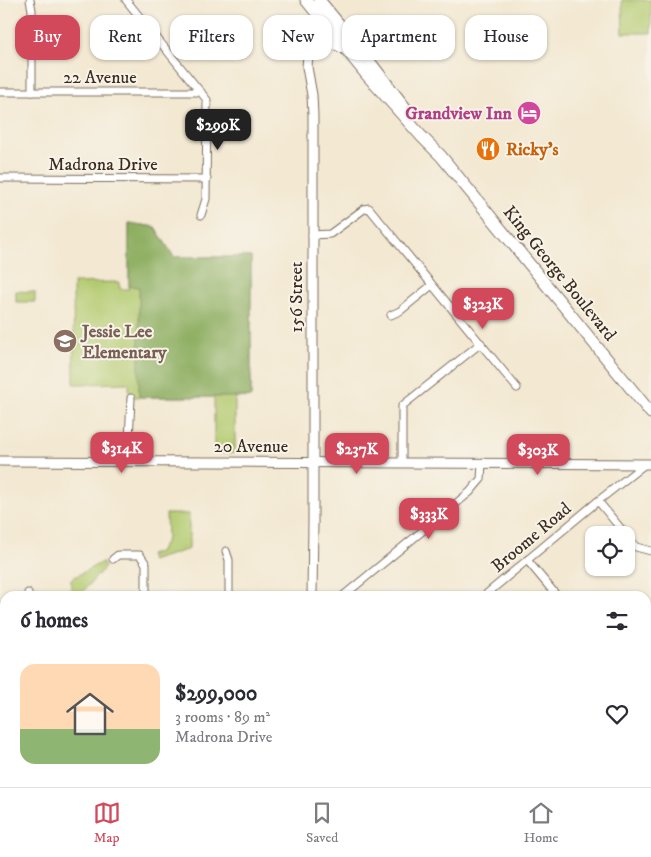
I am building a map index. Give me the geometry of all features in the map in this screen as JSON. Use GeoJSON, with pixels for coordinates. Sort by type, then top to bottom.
{"type":"FeatureCollection","features":[{"type":"Feature","properties":{"kind":"main road","name":"King George Boulevard"},"geometry":{"type":"LineString","coordinates":[[306,0],[321,5],[370,61],[441,156],[651,413]]}},
{"type":"Feature","properties":{"kind":"main road","name":"King George Boulevard"},"geometry":{"type":"LineString","coordinates":[[321,5],[342,44]]}},
{"type":"Feature","properties":{"kind":"main road","name":"King George Boulevard"},"geometry":{"type":"LineString","coordinates":[[354,60],[410,124],[441,156]]}},
{"type":"Feature","properties":{"kind":"street"},"geometry":{"type":"LineString","coordinates":[[30,0],[32,10],[32,92]]}},
{"type":"Feature","properties":{"kind":"street"},"geometry":{"type":"LineString","coordinates":[[126,0],[207,100],[206,199],[201,215]]}},
{"type":"Feature","properties":{"kind":"street","name":"156 Street"},"geometry":{"type":"LineString","coordinates":[[308,60],[313,116],[312,591]]}},
{"type":"Feature","properties":{"kind":"street","name":"22 Avenue"},"geometry":{"type":"LineString","coordinates":[[0,92],[201,92]]}},
{"type":"Feature","properties":{"kind":"street","name":"Madrona Drive"},"geometry":{"type":"LineString","coordinates":[[0,178],[206,179]]}},
{"type":"Feature","properties":{"kind":"street"},"geometry":{"type":"LineString","coordinates":[[312,235],[330,234],[364,208],[369,208],[518,388]]}},
{"type":"Feature","properties":{"kind":"street"},"geometry":{"type":"LineString","coordinates":[[391,315],[400,311],[432,285]]}},
{"type":"Feature","properties":{"kind":"street"},"geometry":{"type":"LineString","coordinates":[[402,463],[402,406],[481,344]]}},
{"type":"Feature","properties":{"kind":"street"},"geometry":{"type":"LineString","coordinates":[[128,462],[131,398]]}},
{"type":"Feature","properties":{"kind":"street","name":"20 Avenue"},"geometry":{"type":"LineString","coordinates":[[0,462],[648,464]]}},
{"type":"Feature","properties":{"kind":"street"},"geometry":{"type":"LineString","coordinates":[[349,591],[470,492],[481,479],[482,464]]}},
{"type":"Feature","properties":{"kind":"street","name":"Broome Road"},"geometry":{"type":"LineString","coordinates":[[490,591],[598,501],[648,464]]}},
{"type":"Feature","properties":{"kind":"street"},"geometry":{"type":"LineString","coordinates":[[598,501],[636,547],[651,551]]}},
{"type":"Feature","properties":{"kind":"street"},"geometry":{"type":"LineString","coordinates":[[226,551],[229,560],[229,591]]}},
{"type":"Feature","properties":{"kind":"street"},"geometry":{"type":"LineString","coordinates":[[113,559],[118,555],[140,555],[146,564],[146,591]]}},
{"type":"Feature","properties":{"kind":"street"},"geometry":{"type":"LineString","coordinates":[[527,560],[553,591]]}},
{"type":"Feature","properties":{"kind":"green space"},"geometry":{"type":"Polygon","coordinates":[[[622,0],[651,0],[651,33],[623,33],[622,0]]]}},
{"type":"Feature","properties":{"kind":"green space"},"geometry":{"type":"Polygon","coordinates":[[[129,223],[155,227],[174,257],[251,257],[251,397],[235,398],[235,453],[214,453],[214,397],[129,397],[129,383],[74,384],[73,283],[119,282],[120,289],[129,289],[129,223]]]}},
{"type":"Feature","properties":{"kind":"green space"},"geometry":{"type":"Polygon","coordinates":[[[129,223],[155,227],[174,257],[251,257],[251,397],[139,397],[139,287],[129,286],[129,223]]]}},
{"type":"Feature","properties":{"kind":"green space"},"geometry":{"type":"Polygon","coordinates":[[[16,291],[35,292],[35,302],[16,302],[16,291]]]}},
{"type":"Feature","properties":{"kind":"green space"},"geometry":{"type":"Polygon","coordinates":[[[166,514],[189,514],[189,549],[151,561],[149,555],[159,552],[167,539],[166,514]]]}},
{"type":"Feature","properties":{"kind":"green space"},"geometry":{"type":"Polygon","coordinates":[[[102,562],[105,567],[83,591],[71,591],[71,579],[102,562]]]}},
{"type":"Feature","properties":{"kind":"place","name":"Grandview Inn"},"geometry":{"type":"Point","coordinates":[529,113]}},
{"type":"Feature","properties":{"kind":"place","name":"Ricky's"},"geometry":{"type":"Point","coordinates":[488,149]}},
{"type":"Feature","properties":{"kind":"place","name":"Jessie Lee Elementary"},"geometry":{"type":"Point","coordinates":[65,341]}}]}
